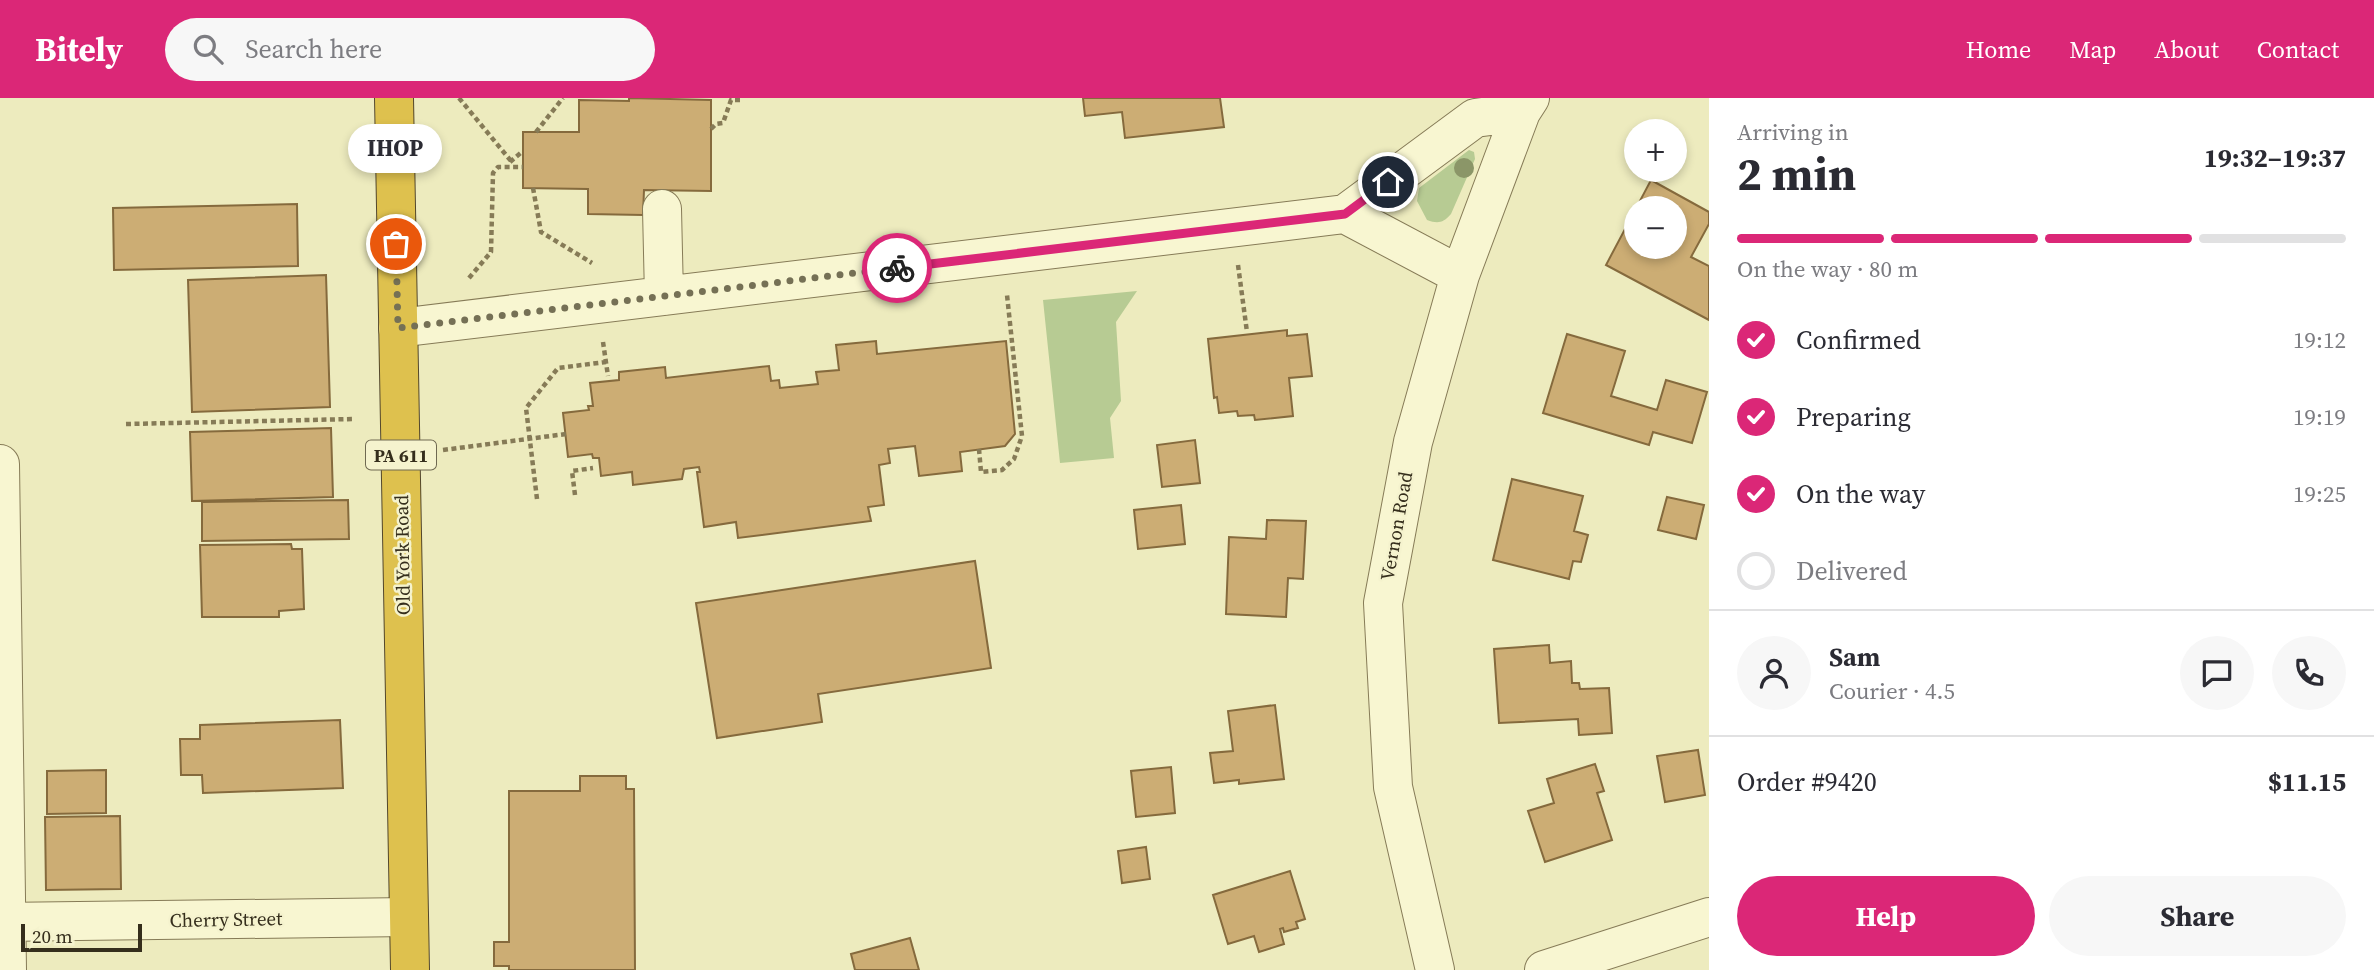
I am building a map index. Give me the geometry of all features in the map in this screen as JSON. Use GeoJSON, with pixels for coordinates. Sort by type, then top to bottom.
{"type":"FeatureCollection","features":[{"type":"Feature","properties":{"kind":"highway","name":"Old York Road"},"geometry":{"type":"LineString","coordinates":[[394,98],[410,970]]}},
{"type":"Feature","properties":{"kind":"street"},"geometry":{"type":"LineString","coordinates":[[398,328],[1345,214],[1475,118],[1526,105]]}},
{"type":"Feature","properties":{"kind":"street","name":"Vernon Road"},"geometry":{"type":"LineString","coordinates":[[1435,970],[1393,787],[1383,603],[1408,458],[1460,275],[1526,105]]}},
{"type":"Feature","properties":{"kind":"street"},"geometry":{"type":"LineString","coordinates":[[662,209],[664,296]]}},
{"type":"Feature","properties":{"kind":"street"},"geometry":{"type":"LineString","coordinates":[[1345,214],[1460,275]]}},
{"type":"Feature","properties":{"kind":"street"},"geometry":{"type":"LineString","coordinates":[[0,464],[3,922],[7,970]]}},
{"type":"Feature","properties":{"kind":"street","name":"Cherry Street"},"geometry":{"type":"LineString","coordinates":[[3,922],[409,917]]}},
{"type":"Feature","properties":{"kind":"street"},"geometry":{"type":"LineString","coordinates":[[1544,970],[1709,918]]}},
{"type":"Feature","properties":{"kind":"path"},"geometry":{"type":"LineString","coordinates":[[459,98],[511,161]]}},
{"type":"Feature","properties":{"kind":"path"},"geometry":{"type":"LineString","coordinates":[[536,132],[563,98]]}},
{"type":"Feature","properties":{"kind":"path"},"geometry":{"type":"LineString","coordinates":[[711,129],[716,124],[723,123],[731,100],[741,100]]}},
{"type":"Feature","properties":{"kind":"path"},"geometry":{"type":"LineString","coordinates":[[507,167],[523,151]]}},
{"type":"Feature","properties":{"kind":"path"},"geometry":{"type":"LineString","coordinates":[[468,279],[491,252],[492,173],[498,167],[523,167]]}},
{"type":"Feature","properties":{"kind":"path"},"geometry":{"type":"LineString","coordinates":[[533,188],[541,232],[597,266]]}},
{"type":"Feature","properties":{"kind":"path"},"geometry":{"type":"LineString","coordinates":[[1238,261],[1247,332]]}},
{"type":"Feature","properties":{"kind":"path"},"geometry":{"type":"LineString","coordinates":[[979,449],[981,472],[1002,470],[1014,459],[1022,436],[1006,289]]}},
{"type":"Feature","properties":{"kind":"path"},"geometry":{"type":"LineString","coordinates":[[603,338],[608,376]]}},
{"type":"Feature","properties":{"kind":"path"},"geometry":{"type":"LineString","coordinates":[[537,499],[526,408],[558,368],[606,362]]}},
{"type":"Feature","properties":{"kind":"path"},"geometry":{"type":"LineString","coordinates":[[126,424],[355,419]]}},
{"type":"Feature","properties":{"kind":"path"},"geometry":{"type":"LineString","coordinates":[[443,450],[566,434]]}},
{"type":"Feature","properties":{"kind":"path"},"geometry":{"type":"LineString","coordinates":[[575,495],[572,471],[593,468]]}},
{"type":"Feature","properties":{"kind":"green space"},"geometry":{"type":"Polygon","coordinates":[[[1469,150],[1474,152],[1475,159],[1451,214],[1440,222],[1427,220],[1417,201],[1419,188],[1469,150]]]}},
{"type":"Feature","properties":{"kind":"green space"},"geometry":{"type":"Polygon","coordinates":[[[1137,291],[1116,322],[1121,401],[1110,418],[1114,458],[1060,463],[1043,300],[1137,291]]]}},
{"type":"Feature","properties":{"kind":"building"},"geometry":{"type":"Polygon","coordinates":[[[629,98],[711,100],[711,191],[644,190],[643,215],[588,214],[588,189],[523,188],[523,132],[579,132],[579,100],[629,101],[629,98]]]}},
{"type":"Feature","properties":{"kind":"building"},"geometry":{"type":"Polygon","coordinates":[[[1083,98],[1220,98],[1224,127],[1125,138],[1122,112],[1085,116],[1083,98]]]}},
{"type":"Feature","properties":{"kind":"building"},"geometry":{"type":"Polygon","coordinates":[[[1650,182],[1680,196],[1642,196],[1650,182]]]}},
{"type":"Feature","properties":{"kind":"building"},"geometry":{"type":"Polygon","coordinates":[[[1687,200],[1709,212],[1709,224],[1691,257],[1709,266],[1709,320],[1606,265],[1624,231],[1624,259],[1687,259],[1687,200]]]}},
{"type":"Feature","properties":{"kind":"building"},"geometry":{"type":"Polygon","coordinates":[[[297,204],[298,266],[114,270],[113,208],[297,204]]]}},
{"type":"Feature","properties":{"kind":"building"},"geometry":{"type":"Polygon","coordinates":[[[326,275],[330,407],[192,412],[188,280],[326,275]]]}},
{"type":"Feature","properties":{"kind":"building"},"geometry":{"type":"Polygon","coordinates":[[[1287,330],[1287,336],[1307,334],[1312,376],[1289,378],[1293,416],[1255,420],[1254,415],[1238,416],[1237,411],[1219,413],[1217,397],[1214,398],[1208,339],[1287,330]]]}},
{"type":"Feature","properties":{"kind":"building"},"geometry":{"type":"Polygon","coordinates":[[[1567,334],[1625,351],[1611,396],[1657,410],[1666,380],[1707,392],[1692,443],[1653,432],[1649,445],[1543,413],[1567,334]]]}},
{"type":"Feature","properties":{"kind":"building"},"geometry":{"type":"Polygon","coordinates":[[[876,341],[877,354],[1006,341],[1015,434],[1005,446],[960,452],[962,471],[919,476],[915,446],[888,449],[890,463],[879,465],[884,505],[868,507],[871,521],[738,538],[736,522],[704,527],[697,472],[700,472],[699,467],[684,469],[682,479],[633,485],[632,472],[601,476],[599,458],[593,458],[592,454],[568,457],[563,413],[589,410],[588,406],[593,406],[590,383],[619,380],[619,372],[665,367],[666,378],[769,366],[771,381],[779,380],[780,388],[818,384],[816,372],[839,370],[836,345],[876,341]]]}},
{"type":"Feature","properties":{"kind":"building"},"geometry":{"type":"Polygon","coordinates":[[[331,428],[333,497],[192,501],[190,432],[331,428]]]}},
{"type":"Feature","properties":{"kind":"building"},"geometry":{"type":"Polygon","coordinates":[[[1195,440],[1200,483],[1162,487],[1157,445],[1195,440]]]}},
{"type":"Feature","properties":{"kind":"building"},"geometry":{"type":"Polygon","coordinates":[[[1512,479],[1583,496],[1574,531],[1588,535],[1581,562],[1573,561],[1569,579],[1493,560],[1512,479]]]}},
{"type":"Feature","properties":{"kind":"building"},"geometry":{"type":"Polygon","coordinates":[[[1667,497],[1704,505],[1696,539],[1658,530],[1667,497]]]}},
{"type":"Feature","properties":{"kind":"building"},"geometry":{"type":"Polygon","coordinates":[[[348,500],[349,539],[202,541],[202,502],[348,500]]]}},
{"type":"Feature","properties":{"kind":"building"},"geometry":{"type":"Polygon","coordinates":[[[1181,505],[1185,544],[1138,549],[1134,510],[1181,505]]]}},
{"type":"Feature","properties":{"kind":"building"},"geometry":{"type":"Polygon","coordinates":[[[1267,520],[1306,521],[1303,579],[1288,578],[1286,617],[1226,614],[1229,537],[1266,539],[1267,520]]]}},
{"type":"Feature","properties":{"kind":"building"},"geometry":{"type":"Polygon","coordinates":[[[291,544],[292,549],[302,549],[304,609],[279,611],[279,617],[202,617],[200,545],[291,544]]]}},
{"type":"Feature","properties":{"kind":"building"},"geometry":{"type":"Polygon","coordinates":[[[975,561],[991,668],[818,694],[822,722],[717,738],[696,603],[975,561]]]}},
{"type":"Feature","properties":{"kind":"building"},"geometry":{"type":"Polygon","coordinates":[[[1549,645],[1550,663],[1571,661],[1572,683],[1579,683],[1580,689],[1609,688],[1612,733],[1579,735],[1578,719],[1499,723],[1494,649],[1549,645]]]}},
{"type":"Feature","properties":{"kind":"building"},"geometry":{"type":"Polygon","coordinates":[[[1275,705],[1284,779],[1239,784],[1239,780],[1214,783],[1210,753],[1233,751],[1228,711],[1275,705]]]}},
{"type":"Feature","properties":{"kind":"building"},"geometry":{"type":"Polygon","coordinates":[[[340,720],[343,788],[203,793],[202,775],[181,775],[180,739],[200,739],[200,725],[340,720]]]}},
{"type":"Feature","properties":{"kind":"building"},"geometry":{"type":"Polygon","coordinates":[[[1698,750],[1705,795],[1665,802],[1657,756],[1698,750]]]}},
{"type":"Feature","properties":{"kind":"building"},"geometry":{"type":"Polygon","coordinates":[[[1595,764],[1604,791],[1597,793],[1612,840],[1545,862],[1528,811],[1554,803],[1547,779],[1595,764]]]}},
{"type":"Feature","properties":{"kind":"building"},"geometry":{"type":"Polygon","coordinates":[[[1171,767],[1175,813],[1136,817],[1131,771],[1171,767]]]}},
{"type":"Feature","properties":{"kind":"building"},"geometry":{"type":"Polygon","coordinates":[[[106,770],[106,813],[47,814],[47,771],[106,770]]]}},
{"type":"Feature","properties":{"kind":"building"},"geometry":{"type":"Polygon","coordinates":[[[580,776],[626,776],[626,789],[634,789],[635,970],[509,970],[509,966],[494,966],[494,942],[509,942],[509,791],[580,791],[580,776]]]}},
{"type":"Feature","properties":{"kind":"building"},"geometry":{"type":"Polygon","coordinates":[[[120,816],[121,889],[46,890],[45,817],[120,816]]]}},
{"type":"Feature","properties":{"kind":"building"},"geometry":{"type":"Polygon","coordinates":[[[1146,847],[1150,879],[1122,883],[1118,851],[1146,847]]]}},
{"type":"Feature","properties":{"kind":"building"},"geometry":{"type":"Polygon","coordinates":[[[1290,871],[1305,919],[1296,922],[1298,928],[1284,932],[1283,928],[1280,929],[1284,944],[1259,952],[1254,936],[1228,944],[1213,895],[1290,871]]]}},
{"type":"Feature","properties":{"kind":"building"},"geometry":{"type":"Polygon","coordinates":[[[910,938],[919,970],[855,970],[851,954],[910,938]]]}},
{"type":"Feature","properties":{"kind":"way so far"},"geometry":{"type":"LineString","coordinates":[[396,244],[398,328],[897,268]]}},
{"type":"Feature","properties":{"kind":"place","name":"IHOP"},"geometry":{"type":"Point","coordinates":[396,244]}},
{"type":"Feature","properties":{"kind":"route"},"geometry":{"type":"LineString","coordinates":[[897,268],[1345,214],[1388,182]]}}]}
